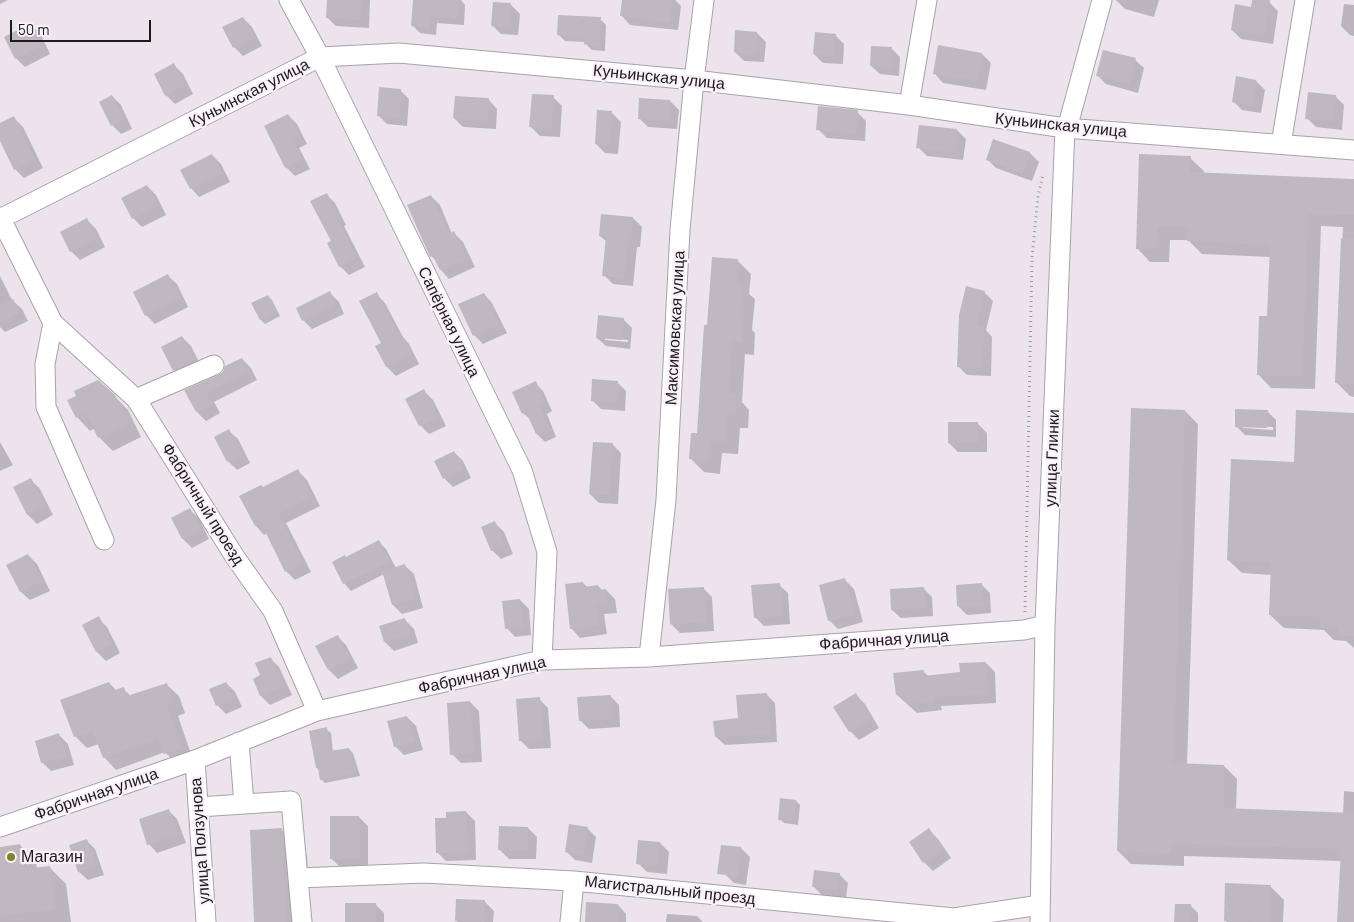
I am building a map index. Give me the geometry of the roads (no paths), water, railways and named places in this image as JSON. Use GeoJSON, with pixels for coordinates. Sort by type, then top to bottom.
{"type":"FeatureCollection","features":[{"type":"Feature","properties":{"kind":"street","name":"Сапёрная улица"},"geometry":{"type":"LineString","coordinates":[[289,0],[320,57],[522,470],[546,552],[542,660]]}},
{"type":"Feature","properties":{"kind":"street","name":"Максимовская улица"},"geometry":{"type":"LineString","coordinates":[[649,657],[666,500],[680,230],[694,80],[704,0]]}},
{"type":"Feature","properties":{"kind":"street"},"geometry":{"type":"LineString","coordinates":[[909,105],[927,0]]}},
{"type":"Feature","properties":{"kind":"street","name":"улица Глинки"},"geometry":{"type":"LineString","coordinates":[[1040,914],[1045,625],[1065,128],[1068,125],[1102,0]]}},
{"type":"Feature","properties":{"kind":"street"},"geometry":{"type":"LineString","coordinates":[[1280,144],[1305,0]]}},
{"type":"Feature","properties":{"kind":"street","name":"Куньинская улица"},"geometry":{"type":"LineString","coordinates":[[0,218],[320,57],[399,53],[694,80],[909,105],[1065,128],[1354,150]]}},
{"type":"Feature","properties":{"kind":"street"},"geometry":{"type":"LineString","coordinates":[[0,218],[53,323],[45,364],[46,407],[104,540]]}},
{"type":"Feature","properties":{"kind":"street","name":"Фабричный проезд"},"geometry":{"type":"LineString","coordinates":[[53,323],[136,399],[235,557],[272,611],[317,711]]}},
{"type":"Feature","properties":{"kind":"street"},"geometry":{"type":"LineString","coordinates":[[136,399],[214,365]]}},
{"type":"Feature","properties":{"kind":"street","name":"Фабричная улица"},"geometry":{"type":"LineString","coordinates":[[0,827],[195,760],[317,711],[542,660],[649,657],[1024,630],[1045,625]]}},
{"type":"Feature","properties":{"kind":"street"},"geometry":{"type":"LineString","coordinates":[[239,742],[244,804]]}},
{"type":"Feature","properties":{"kind":"street","name":"улица Ползунова"},"geometry":{"type":"LineString","coordinates":[[195,760],[206,922]]}},
{"type":"Feature","properties":{"kind":"street"},"geometry":{"type":"LineString","coordinates":[[198,807],[291,801],[302,922]]}},
{"type":"Feature","properties":{"kind":"street","name":"Магистральный проезд"},"geometry":{"type":"LineString","coordinates":[[298,878],[424,873],[574,881],[954,918],[1040,914]]}},
{"type":"Feature","properties":{"kind":"street"},"geometry":{"type":"LineString","coordinates":[[570,922],[574,881]]}},
{"type":"Feature","properties":{"kind":"place","name":"Магазин"},"geometry":{"type":"Point","coordinates":[11,857]}}]}
